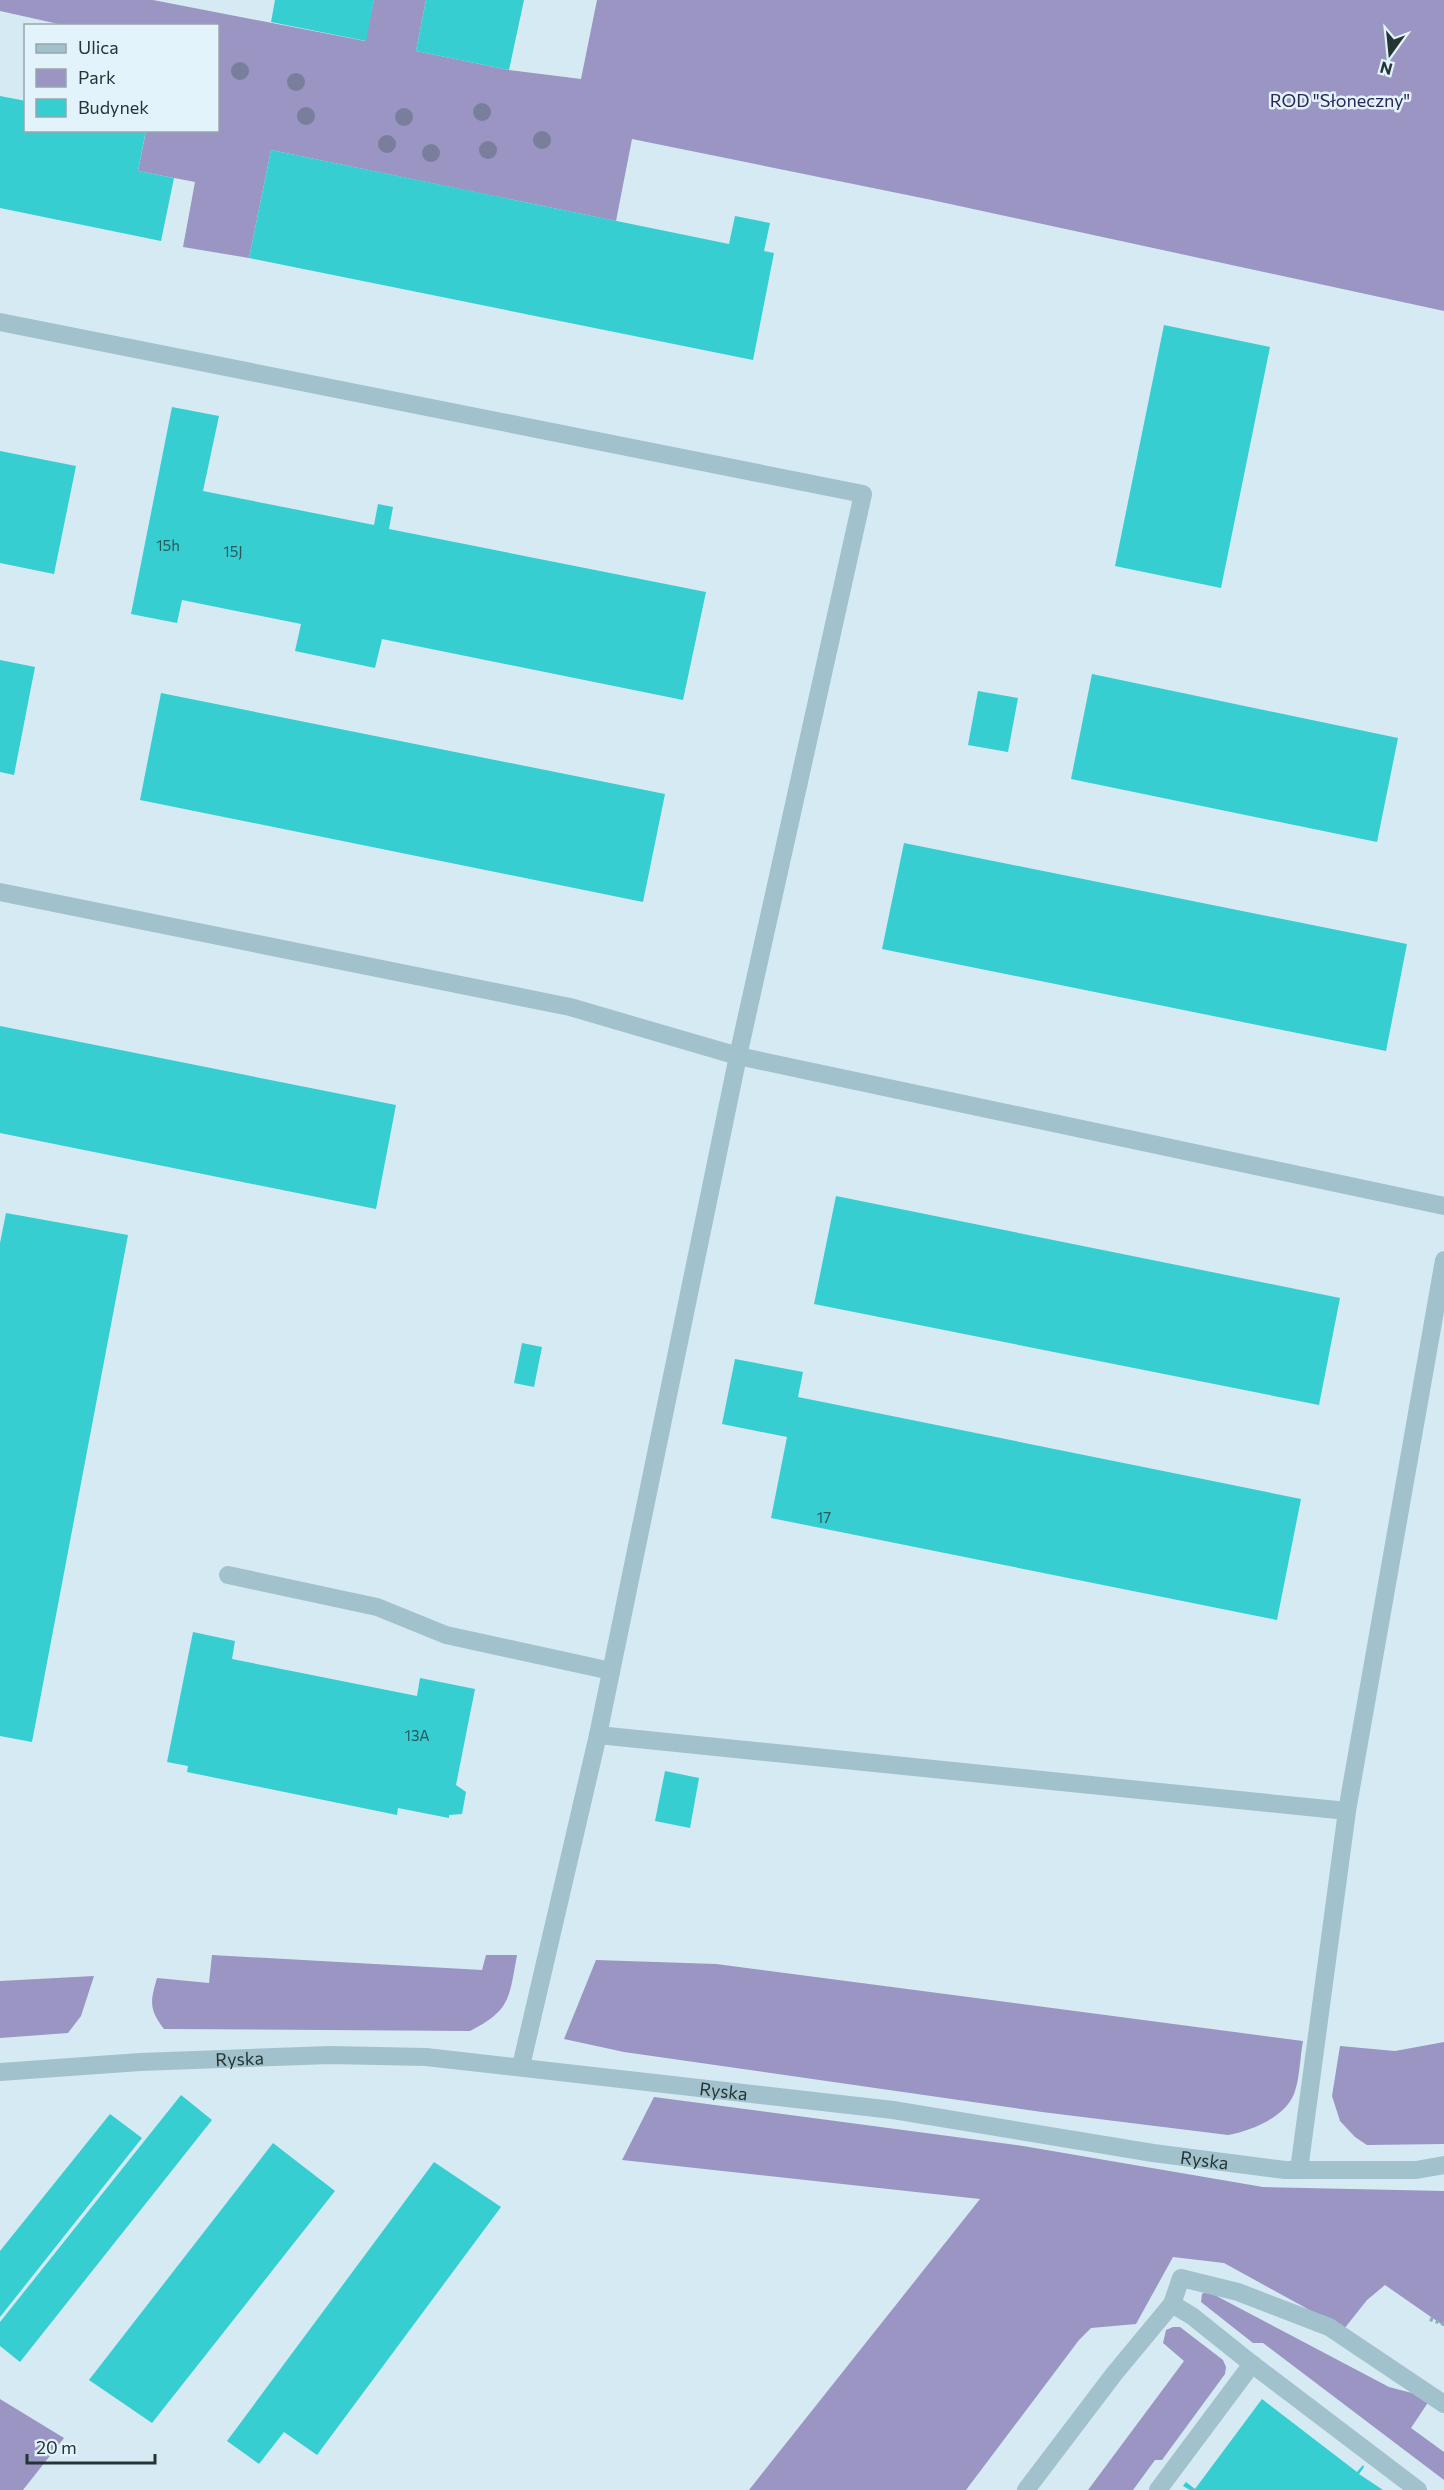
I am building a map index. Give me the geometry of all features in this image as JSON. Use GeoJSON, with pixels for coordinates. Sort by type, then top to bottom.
{"type":"FeatureCollection","features":[{"type":"Feature","properties":{"kind":"street"},"geometry":{"type":"LineString","coordinates":[[0,322],[863,494],[738,1056],[598,1735],[521,2066]]}},
{"type":"Feature","properties":{"kind":"street"},"geometry":{"type":"LineString","coordinates":[[0,892],[570,1007],[738,1056],[1444,1206]]}},
{"type":"Feature","properties":{"kind":"street"},"geometry":{"type":"LineString","coordinates":[[1299,2170],[1347,1811],[1444,1260]]}},
{"type":"Feature","properties":{"kind":"street"},"geometry":{"type":"LineString","coordinates":[[228,1575],[377,1607],[446,1635],[611,1671]]}},
{"type":"Feature","properties":{"kind":"street"},"geometry":{"type":"LineString","coordinates":[[598,1735],[1347,1811]]}},
{"type":"Feature","properties":{"kind":"street","name":"Ryska"},"geometry":{"type":"LineString","coordinates":[[0,2072],[140,2062],[330,2055],[426,2057],[893,2110],[1153,2153],[1299,2170],[1416,2170],[1444,2165]]}},
{"type":"Feature","properties":{"kind":"street"},"geometry":{"type":"LineString","coordinates":[[1026,2490],[1114,2374],[1172,2304],[1181,2278],[1238,2292],[1329,2327],[1444,2404]]}},
{"type":"Feature","properties":{"kind":"street"},"geometry":{"type":"LineString","coordinates":[[1172,2304],[1192,2316],[1418,2490]]}},
{"type":"Feature","properties":{"kind":"street"},"geometry":{"type":"LineString","coordinates":[[1158,2490],[1252,2364]]}},
{"type":"Feature","properties":{"kind":"path"},"geometry":{"type":"LineString","coordinates":[[1430,2319],[1444,2324]]}},
{"type":"Feature","properties":{"kind":"green space","name":"ROD \"Słoneczny\""},"geometry":{"type":"Polygon","coordinates":[[[0,0],[153,0],[365,41],[374,0],[426,0],[416,51],[509,70],[581,79],[597,0],[1444,0],[1444,311],[927,199],[632,139],[616,221],[271,150],[249,258],[183,247],[195,182],[138,171],[146,132],[219,132],[219,24],[58,24],[0,11],[0,0]]]}},
{"type":"Feature","properties":{"kind":"green space"},"geometry":{"type":"Polygon","coordinates":[[[212,1955],[482,1970],[486,1955],[517,1955],[506,2001],[494,2016],[470,2031],[164,2029],[152,2005],[157,1978],[209,1983],[212,1955]]]}},
{"type":"Feature","properties":{"kind":"green space"},"geometry":{"type":"Polygon","coordinates":[[[596,1960],[716,1964],[1303,2041],[1298,2079],[1291,2100],[1276,2115],[1257,2126],[1228,2135],[1042,2112],[624,2052],[564,2039],[596,1960]]]}},
{"type":"Feature","properties":{"kind":"green space"},"geometry":{"type":"Polygon","coordinates":[[[94,1976],[81,2016],[68,2033],[0,2038],[0,1981],[94,1976]]]}},
{"type":"Feature","properties":{"kind":"green space"},"geometry":{"type":"Polygon","coordinates":[[[1444,2042],[1444,2144],[1367,2145],[1355,2137],[1340,2121],[1332,2096],[1340,2046],[1395,2051],[1444,2042]]]}},
{"type":"Feature","properties":{"kind":"green space"},"geometry":{"type":"Polygon","coordinates":[[[654,2097],[1023,2146],[1263,2187],[1444,2191],[1444,2326],[1385,2285],[1367,2300],[1344,2329],[1224,2263],[1173,2257],[1136,2324],[1091,2328],[1079,2340],[966,2490],[749,2490],[980,2199],[622,2160],[654,2097]]]}},
{"type":"Feature","properties":{"kind":"green space"},"geometry":{"type":"Polygon","coordinates":[[[1207,2291],[1389,2387],[1431,2398],[1411,2428],[1444,2452],[1444,2480],[1263,2343],[1253,2343],[1201,2302],[1202,2294],[1207,2291]]]}},
{"type":"Feature","properties":{"kind":"green space"},"geometry":{"type":"Polygon","coordinates":[[[1180,2327],[1223,2360],[1226,2367],[1225,2374],[1162,2460],[1155,2460],[1133,2490],[1088,2490],[1184,2361],[1163,2343],[1166,2330],[1180,2327]]]}},
{"type":"Feature","properties":{"kind":"green space"},"geometry":{"type":"Polygon","coordinates":[[[0,2399],[64,2438],[23,2490],[0,2490],[0,2399]]]}},
{"type":"Feature","properties":{"kind":"building"},"geometry":{"type":"Polygon","coordinates":[[[275,0],[374,0],[366,41],[271,22],[275,0]]]}},
{"type":"Feature","properties":{"kind":"building"},"geometry":{"type":"Polygon","coordinates":[[[426,0],[524,0],[509,70],[416,51],[426,0]]]}},
{"type":"Feature","properties":{"kind":"building"},"geometry":{"type":"Polygon","coordinates":[[[0,96],[24,101],[24,132],[146,132],[138,171],[174,178],[161,241],[0,208],[0,96]]]}},
{"type":"Feature","properties":{"kind":"building"},"geometry":{"type":"Polygon","coordinates":[[[271,150],[729,244],[735,216],[770,223],[764,251],[774,253],[753,360],[249,258],[271,150]]]}},
{"type":"Feature","properties":{"kind":"building"},"geometry":{"type":"Polygon","coordinates":[[[1164,325],[1270,347],[1221,588],[1115,566],[1164,325]]]}},
{"type":"Feature","properties":{"kind":"building"},"geometry":{"type":"Polygon","coordinates":[[[172,407],[219,416],[203,491],[374,525],[378,504],[393,507],[389,529],[706,592],[683,700],[382,639],[375,668],[295,651],[301,624],[182,600],[177,623],[131,614],[172,407]]]}},
{"type":"Feature","properties":{"kind":"building"},"geometry":{"type":"Polygon","coordinates":[[[0,451],[76,466],[54,574],[0,563],[0,451]]]}},
{"type":"Feature","properties":{"kind":"building"},"geometry":{"type":"Polygon","coordinates":[[[0,660],[35,667],[14,775],[0,772],[0,660]]]}},
{"type":"Feature","properties":{"kind":"building"},"geometry":{"type":"Polygon","coordinates":[[[1092,674],[1398,738],[1377,842],[1071,779],[1092,674]]]}},
{"type":"Feature","properties":{"kind":"building"},"geometry":{"type":"Polygon","coordinates":[[[978,691],[1018,698],[1008,752],[968,745],[978,691]]]}},
{"type":"Feature","properties":{"kind":"building"},"geometry":{"type":"Polygon","coordinates":[[[161,693],[665,794],[643,902],[140,800],[161,693]]]}},
{"type":"Feature","properties":{"kind":"building"},"geometry":{"type":"Polygon","coordinates":[[[904,843],[1407,944],[1386,1051],[882,949],[904,843]]]}},
{"type":"Feature","properties":{"kind":"building"},"geometry":{"type":"Polygon","coordinates":[[[0,1026],[396,1105],[376,1209],[0,1133],[0,1026]]]}},
{"type":"Feature","properties":{"kind":"building"},"geometry":{"type":"Polygon","coordinates":[[[836,1196],[1340,1298],[1319,1405],[814,1304],[836,1196]]]}},
{"type":"Feature","properties":{"kind":"building"},"geometry":{"type":"Polygon","coordinates":[[[6,1213],[128,1235],[32,1742],[0,1736],[0,1243],[6,1213]]]}},
{"type":"Feature","properties":{"kind":"building"},"geometry":{"type":"Polygon","coordinates":[[[522,1343],[542,1347],[534,1387],[514,1383],[522,1343]]]}},
{"type":"Feature","properties":{"kind":"building"},"geometry":{"type":"Polygon","coordinates":[[[735,1359],[803,1372],[798,1397],[1301,1499],[1277,1620],[771,1518],[787,1437],[722,1424],[735,1359]]]}},
{"type":"Feature","properties":{"kind":"building"},"geometry":{"type":"Polygon","coordinates":[[[193,1632],[235,1641],[232,1659],[417,1696],[420,1678],[475,1689],[456,1785],[466,1792],[462,1814],[449,1815],[449,1818],[398,1808],[397,1815],[187,1772],[188,1766],[167,1762],[193,1632]]]}},
{"type":"Feature","properties":{"kind":"building"},"geometry":{"type":"Polygon","coordinates":[[[665,1771],[699,1778],[690,1828],[655,1821],[665,1771]]]}},
{"type":"Feature","properties":{"kind":"building"},"geometry":{"type":"Polygon","coordinates":[[[181,2095],[212,2120],[20,2362],[0,2346],[0,2322],[181,2095]]]}},
{"type":"Feature","properties":{"kind":"building"},"geometry":{"type":"Polygon","coordinates":[[[110,2114],[142,2138],[0,2317],[0,2251],[110,2114]]]}},
{"type":"Feature","properties":{"kind":"building"},"geometry":{"type":"Polygon","coordinates":[[[273,2143],[335,2191],[152,2423],[89,2380],[273,2143]]]}},
{"type":"Feature","properties":{"kind":"building"},"geometry":{"type":"Polygon","coordinates":[[[434,2162],[501,2207],[317,2455],[284,2432],[259,2464],[227,2441],[434,2162]]]}},
{"type":"Feature","properties":{"kind":"building"},"geometry":{"type":"Polygon","coordinates":[[[1262,2399],[1357,2472],[1363,2465],[1359,2474],[1383,2490],[1190,2490],[1183,2486],[1186,2482],[1195,2489],[1262,2399]]]}}]}
